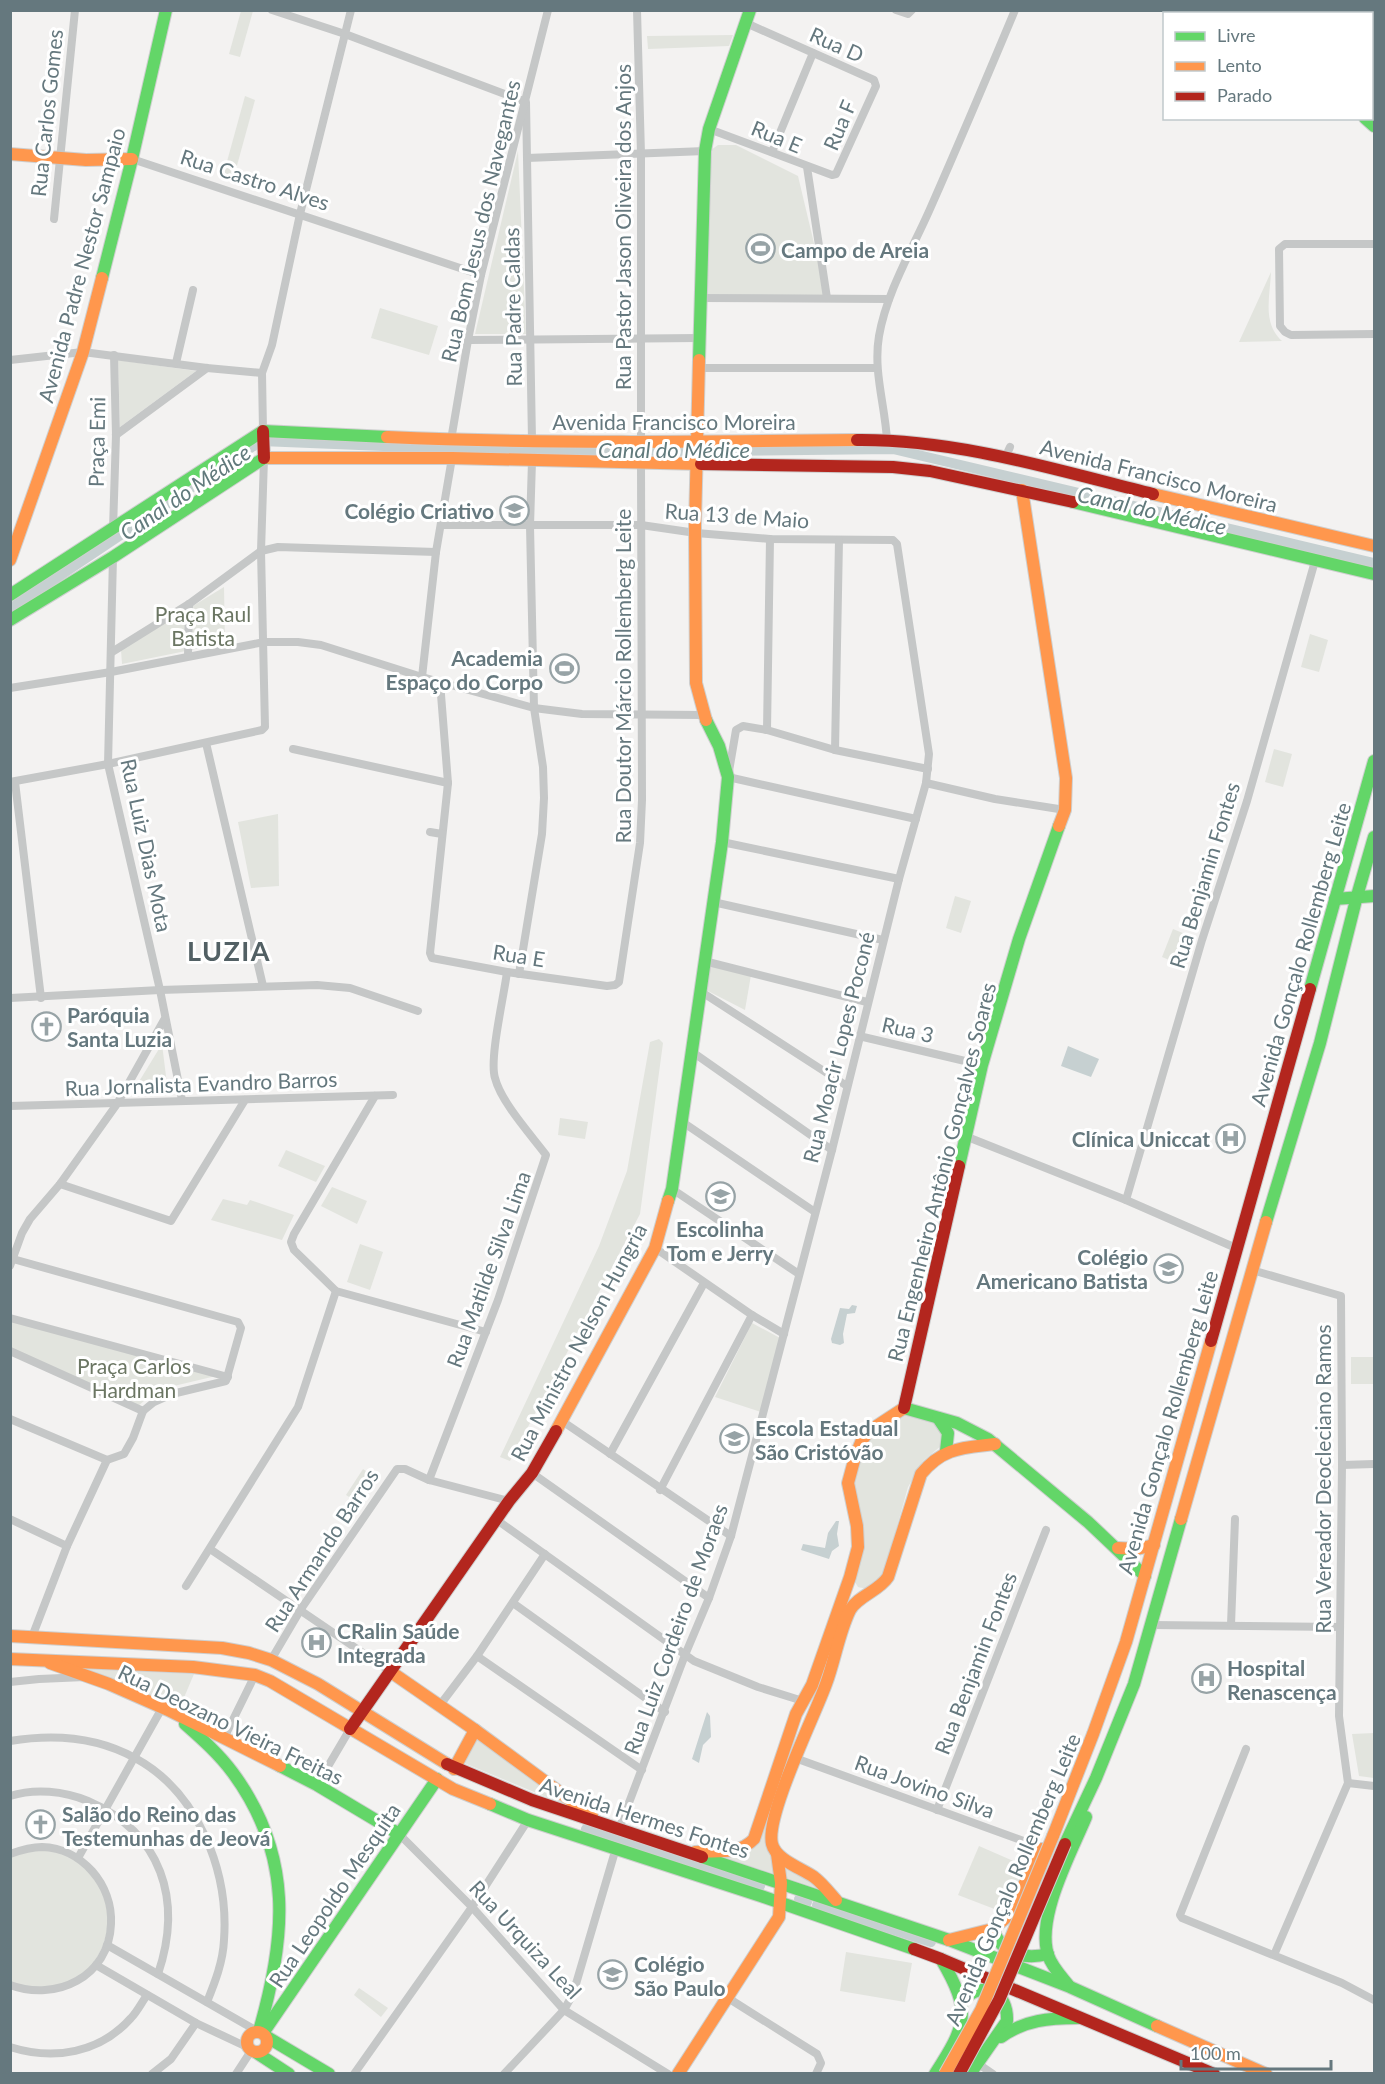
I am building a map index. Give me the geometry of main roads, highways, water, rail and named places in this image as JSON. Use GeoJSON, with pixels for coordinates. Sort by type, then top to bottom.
{"type":"FeatureCollection","features":[{"type":"Feature","properties":{"kind":"waterway","name":"Canal do Médice"},"geometry":{"type":"LineString","coordinates":[[10,609],[261,441],[457,449],[708,451],[893,449],[1374,563]]}},
{"type":"Feature","properties":{"kind":"waterway"},"geometry":{"type":"LineString","coordinates":[[586,1829],[760,1886]]}},
{"type":"Feature","properties":{"kind":"waterway"},"geometry":{"type":"LineString","coordinates":[[799,1899],[807,1902]]}},
{"type":"Feature","properties":{"kind":"waterway"},"geometry":{"type":"LineString","coordinates":[[817,1905],[931,1942]]}},
{"type":"Feature","properties":{"kind":"place","name":"Campo de Areia"},"geometry":{"type":"Point","coordinates":[760,249]}},
{"type":"Feature","properties":{"kind":"place","name":"Colégio Criativo"},"geometry":{"type":"Point","coordinates":[515,510]}},
{"type":"Feature","properties":{"kind":"place","name":"Academia Espaço do Corpo"},"geometry":{"type":"Point","coordinates":[564,669]}},
{"type":"Feature","properties":{"kind":"place","name":"Paróquia Santa Luzia"},"geometry":{"type":"Point","coordinates":[46,1026]}},
{"type":"Feature","properties":{"kind":"place","name":"Clínica Uniccat"},"geometry":{"type":"Point","coordinates":[1231,1138]}},
{"type":"Feature","properties":{"kind":"place","name":"Escolinha Tom e Jerry"},"geometry":{"type":"Point","coordinates":[720,1197]}},
{"type":"Feature","properties":{"kind":"place","name":"Colégio Americano Batista"},"geometry":{"type":"Point","coordinates":[1169,1268]}},
{"type":"Feature","properties":{"kind":"place","name":"Escola Estadual São Cristóvão"},"geometry":{"type":"Point","coordinates":[734,1439]}},
{"type":"Feature","properties":{"kind":"place","name":"CRalin Saúde Integrada"},"geometry":{"type":"Point","coordinates":[316,1642]}},
{"type":"Feature","properties":{"kind":"place","name":"Hospital Renascença"},"geometry":{"type":"Point","coordinates":[1206,1679]}},
{"type":"Feature","properties":{"kind":"place","name":"Salão do Reino das Testemunhas de Jeová"},"geometry":{"type":"Point","coordinates":[41,1825]}},
{"type":"Feature","properties":{"kind":"place","name":"Colégio São Paulo"},"geometry":{"type":"Point","coordinates":[613,1975]}},
{"type":"Feature","properties":{"kind":"district","name":"LUZIA"},"geometry":{"type":"Point","coordinates":[229,950]}},
{"type":"Feature","properties":{"kind":"park label","name":"Praça Raul Batista"},"geometry":{"type":"Point","coordinates":[203,625]}},
{"type":"Feature","properties":{"kind":"park label","name":"Praça Carlos Hardman"},"geometry":{"type":"Point","coordinates":[134,1377]}}]}
